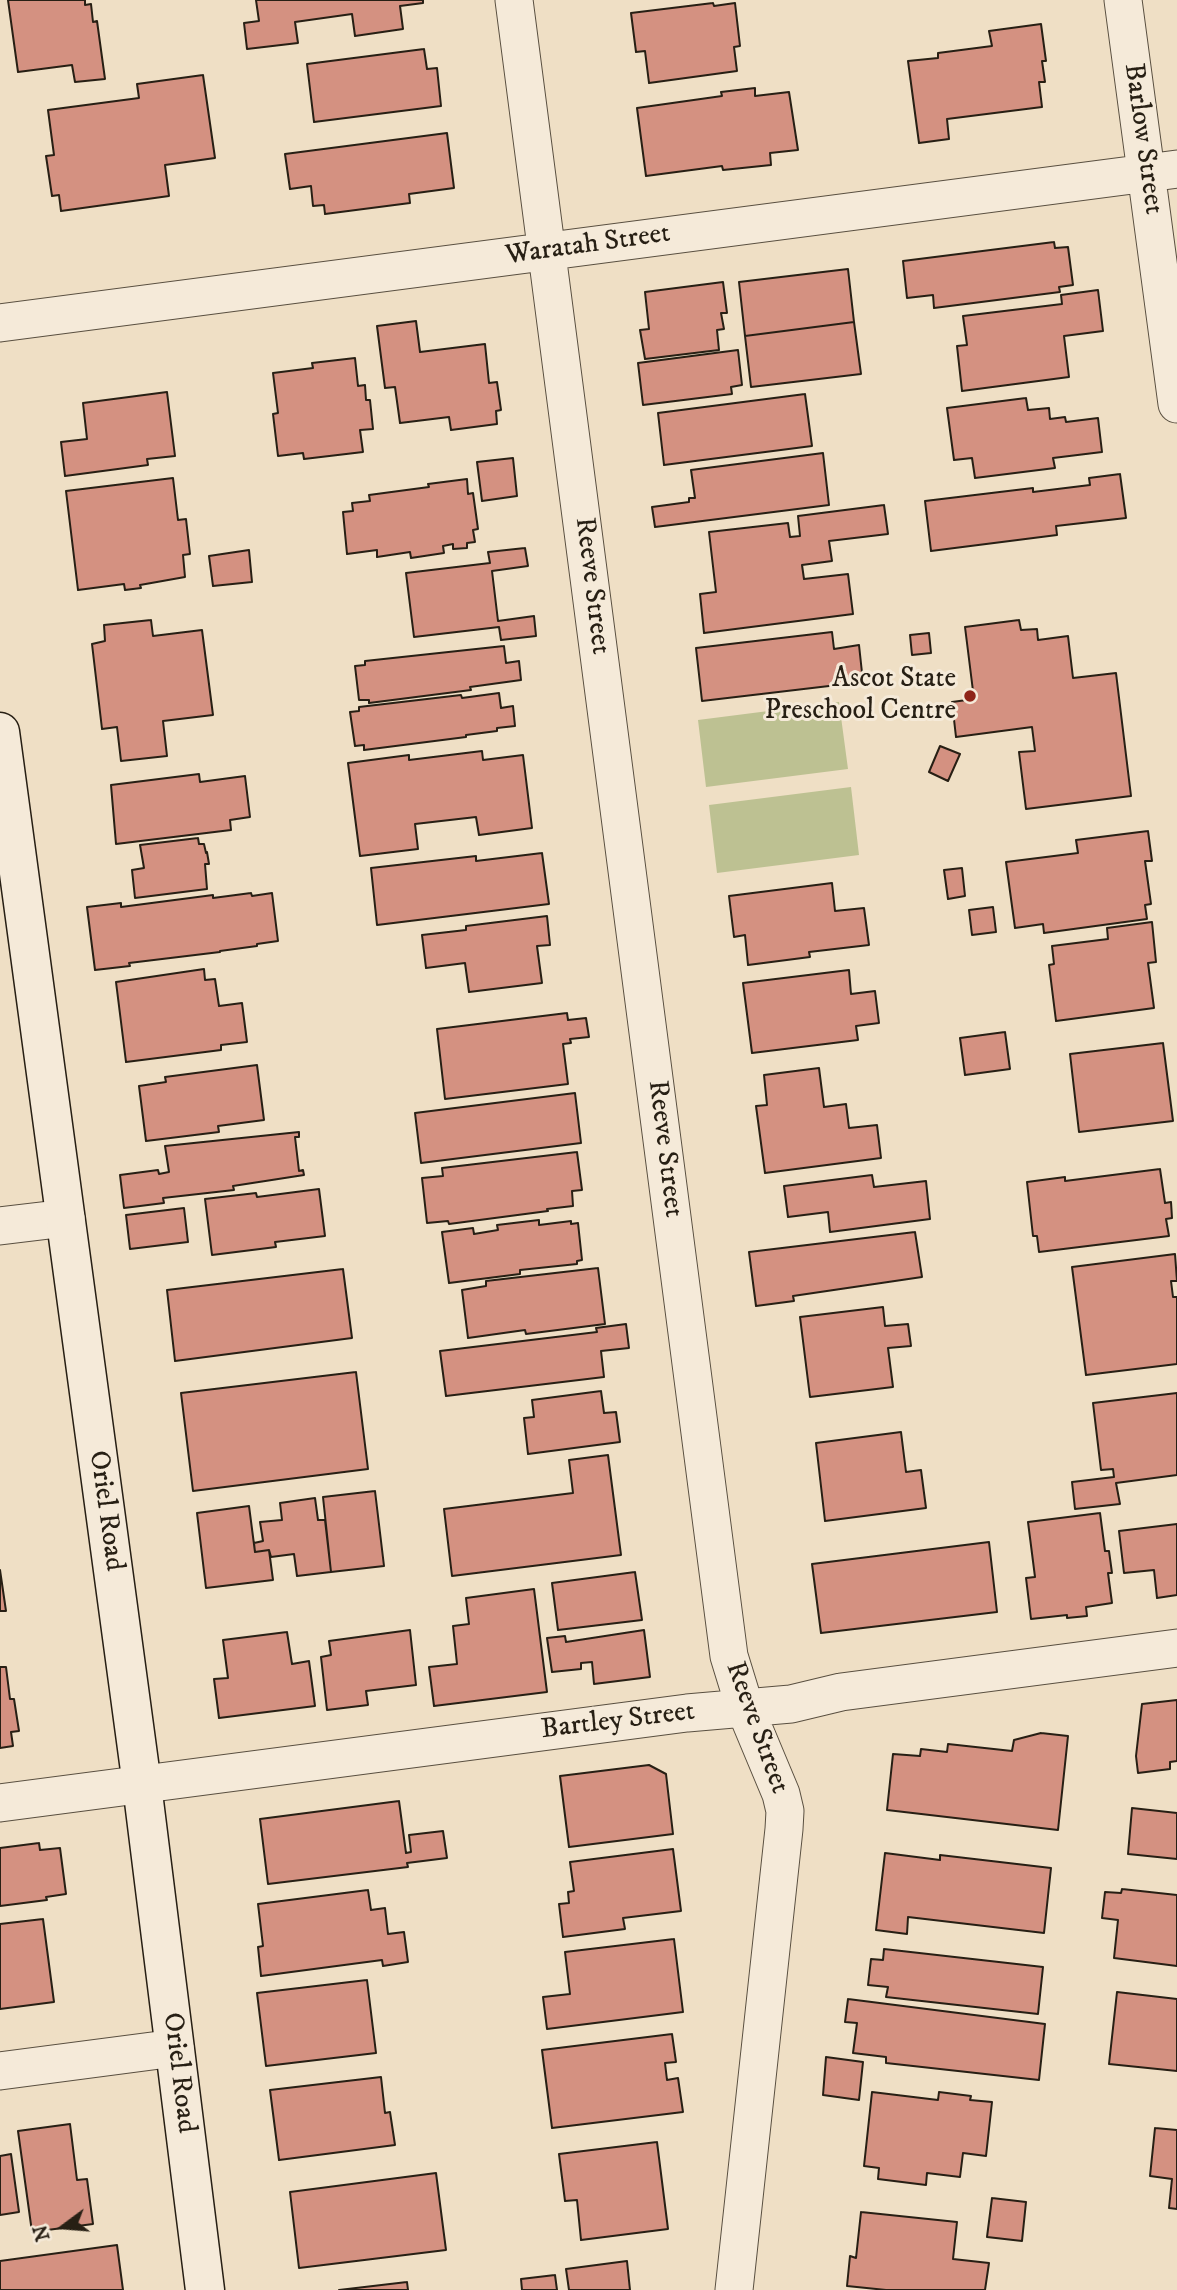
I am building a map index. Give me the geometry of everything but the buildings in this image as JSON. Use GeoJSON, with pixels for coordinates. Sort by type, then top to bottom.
{"type":"FeatureCollection","features":[{"type":"Feature","properties":{"kind":"street","name":"Reeve Street"},"geometry":{"type":"LineString","coordinates":[[514,0],[729,1656],[745,1708],[781,1794],[785,1811],[734,2290]]}},
{"type":"Feature","properties":{"kind":"street","name":"Barlow Street"},"geometry":{"type":"LineString","coordinates":[[1123,0],[1162,172],[1177,404]]}},
{"type":"Feature","properties":{"kind":"street","name":"Waratah Street"},"geometry":{"type":"LineString","coordinates":[[0,323],[1162,172]]}},
{"type":"Feature","properties":{"kind":"street","name":"Oriel Road"},"geometry":{"type":"LineString","coordinates":[[0,732],[142,1785],[205,2290]]}},
{"type":"Feature","properties":{"kind":"street"},"geometry":{"type":"LineString","coordinates":[[0,1226],[66,1218]]}},
{"type":"Feature","properties":{"kind":"street","name":"Bartley Street"},"geometry":{"type":"LineString","coordinates":[[0,1803],[673,1715],[791,1704],[841,1692],[1177,1648]]}},
{"type":"Feature","properties":{"kind":"street"},"geometry":{"type":"LineString","coordinates":[[0,2071],[175,2048]]}},
{"type":"Feature","properties":{"kind":"green space"},"geometry":{"type":"Polygon","coordinates":[[[839,702],[848,769],[706,787],[698,720],[839,702]]]}},
{"type":"Feature","properties":{"kind":"green space"},"geometry":{"type":"Polygon","coordinates":[[[851,787],[859,855],[717,873],[709,805],[851,787]]]}},
{"type":"Feature","properties":{"kind":"place","name":"Ascot State Preschool Centre"},"geometry":{"type":"Point","coordinates":[970,696]}}]}
